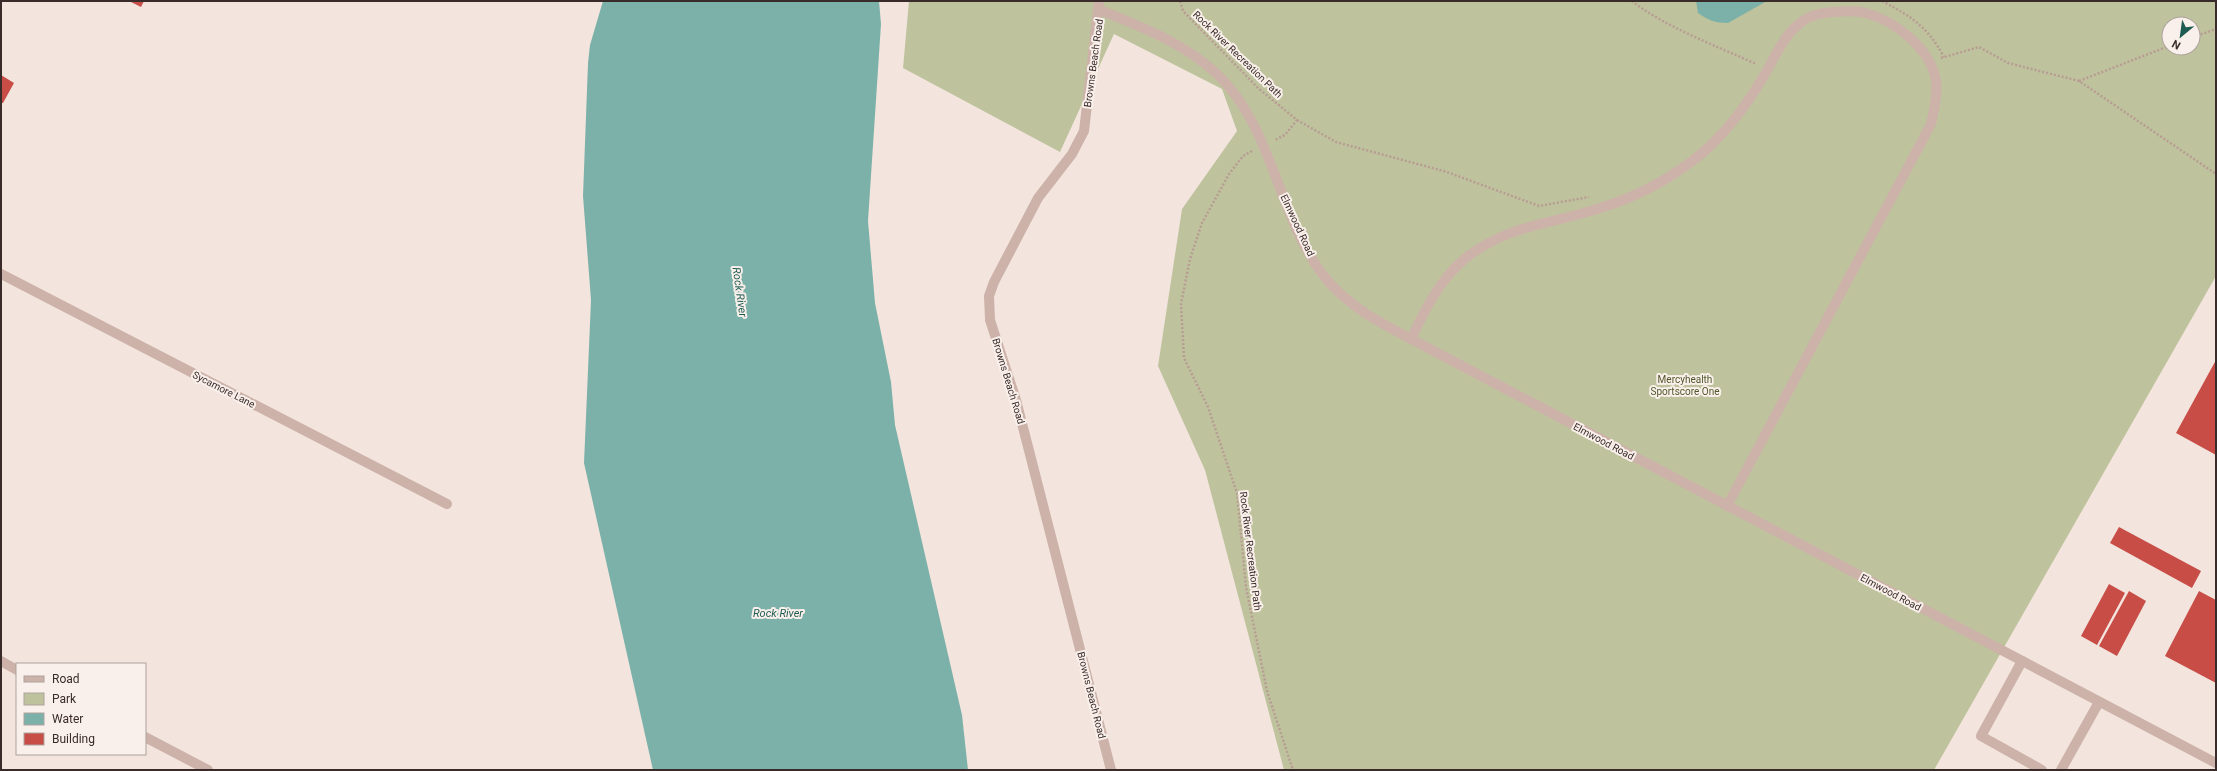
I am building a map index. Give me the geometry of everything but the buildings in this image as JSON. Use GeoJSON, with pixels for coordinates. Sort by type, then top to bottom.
{"type":"FeatureCollection","features":[{"type":"Feature","properties":{"kind":"street","name":"Elmwood Road"},"geometry":{"type":"LineString","coordinates":[[1100,5],[1156,33],[1187,52],[1218,75],[1242,103],[1307,249],[1323,275],[1338,292],[1366,314],[2216,763]]}},
{"type":"Feature","properties":{"kind":"street","name":"Browns Beach Road"},"geometry":{"type":"LineString","coordinates":[[1100,5],[1084,130],[1072,154],[1038,198],[994,282],[989,296],[990,320],[1016,400],[1111,770]]}},
{"type":"Feature","properties":{"kind":"street"},"geometry":{"type":"LineString","coordinates":[[1411,339],[1428,304],[1442,285],[1466,258],[1500,237],[1519,229],[1586,213],[1622,201],[1649,189],[1680,170],[1716,142],[1737,117],[1766,72],[1784,39],[1800,23],[1816,14],[1848,11],[1865,12],[1885,19],[1909,37],[1928,61],[1936,79],[1936,96],[1931,124],[1727,506]]}},
{"type":"Feature","properties":{"kind":"street","name":"Sycamore Lane"},"geometry":{"type":"LineString","coordinates":[[1,274],[447,504]]}},
{"type":"Feature","properties":{"kind":"street"},"geometry":{"type":"LineString","coordinates":[[1,661],[16,669]]}},
{"type":"Feature","properties":{"kind":"street"},"geometry":{"type":"LineString","coordinates":[[2022,661],[1981,736],[2042,770]]}},
{"type":"Feature","properties":{"kind":"street"},"geometry":{"type":"LineString","coordinates":[[2061,770],[2100,702]]}},
{"type":"Feature","properties":{"kind":"street"},"geometry":{"type":"LineString","coordinates":[[146,738],[208,770]]}},
{"type":"Feature","properties":{"kind":"path","name":"Rock River Recreation Path"},"geometry":{"type":"LineString","coordinates":[[1180,1],[1183,11],[1258,88],[1297,120],[1285,135],[1262,145],[1244,156],[1229,174],[1202,223],[1190,259],[1181,304],[1184,358],[1208,407],[1236,493],[1249,602],[1267,691],[1293,770]]}},
{"type":"Feature","properties":{"kind":"path"},"geometry":{"type":"LineString","coordinates":[[1632,1],[1642,9],[1756,64]]}},
{"type":"Feature","properties":{"kind":"path"},"geometry":{"type":"LineString","coordinates":[[2201,34],[2216,29]]}},
{"type":"Feature","properties":{"kind":"path"},"geometry":{"type":"LineString","coordinates":[[1928,61],[1979,47],[2008,63],[2079,81],[2216,174]]}},
{"type":"Feature","properties":{"kind":"path"},"geometry":{"type":"LineString","coordinates":[[2079,81],[2161,49]]}},
{"type":"Feature","properties":{"kind":"path"},"geometry":{"type":"LineString","coordinates":[[1753,71],[1760,58]]}},
{"type":"Feature","properties":{"kind":"path"},"geometry":{"type":"LineString","coordinates":[[1297,120],[1336,142],[1447,172],[1539,206],[1597,195]]}},
{"type":"Feature","properties":{"kind":"green space","name":"Mercyhealth Sportscore One"},"geometry":{"type":"Polygon","coordinates":[[[909,1],[2216,1],[2216,276],[1934,770],[1284,770],[1205,470],[1158,366],[1182,209],[1237,131],[1222,89],[1114,34],[1060,152],[903,68],[909,1]]]}},
{"type":"Feature","properties":{"kind":"water","name":"Rock River"},"geometry":{"type":"Polygon","coordinates":[[[603,1],[879,1],[881,24],[868,221],[875,303],[891,382],[895,425],[962,715],[968,770],[653,770],[584,463],[591,300],[583,196],[588,63],[590,45],[603,1]]]}},
{"type":"Feature","properties":{"kind":"water"},"geometry":{"type":"Polygon","coordinates":[[[1696,1],[1767,1],[1728,23],[1712,21],[1705,18],[1698,13],[1696,1]]]}}]}
